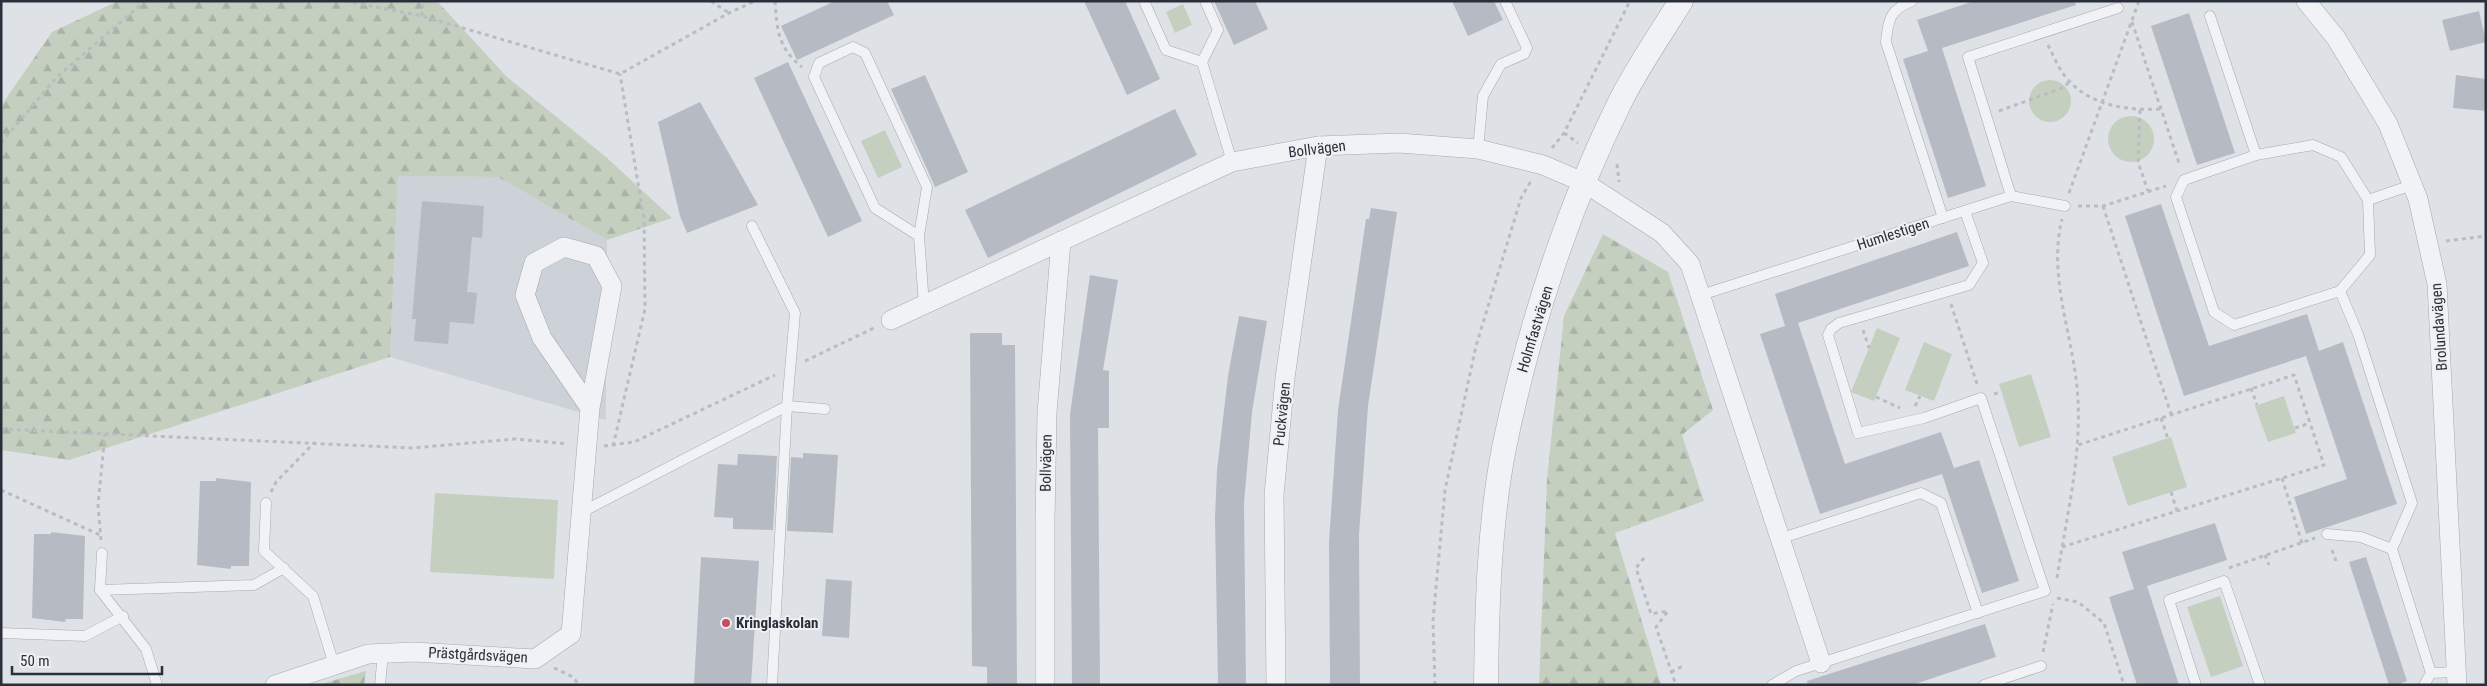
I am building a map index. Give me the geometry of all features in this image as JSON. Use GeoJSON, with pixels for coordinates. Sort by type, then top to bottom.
{"type":"FeatureCollection","features":[{"type":"Feature","properties":{"kind":"street","name":"Holmfastvägen"},"geometry":{"type":"LineString","coordinates":[[1486,685],[1488,578],[1504,449],[1530,340],[1585,183],[1622,98],[1681,1]]}},
{"type":"Feature","properties":{"kind":"street","name":"Brolundavägen"},"geometry":{"type":"LineString","coordinates":[[2306,1],[2336,38],[2388,124],[2418,199],[2438,284],[2457,678]]}},
{"type":"Feature","properties":{"kind":"street","name":"Bollvägen"},"geometry":{"type":"LineString","coordinates":[[891,320],[1232,162],[1318,146],[1398,143],[1478,149],[1540,165],[1585,183]]}},
{"type":"Feature","properties":{"kind":"street","name":"Puckvägen"},"geometry":{"type":"LineString","coordinates":[[1276,685],[1274,495],[1285,378],[1318,146]]}},
{"type":"Feature","properties":{"kind":"street"},"geometry":{"type":"LineString","coordinates":[[1585,183],[1662,234],[1690,264],[1782,538],[1821,662]]}},
{"type":"Feature","properties":{"kind":"street","name":"Bollvägen"},"geometry":{"type":"LineString","coordinates":[[1045,685],[1047,413],[1061,242]]}},
{"type":"Feature","properties":{"kind":"street","name":"Prästgårdsvägen"},"geometry":{"type":"LineString","coordinates":[[281,684],[368,654],[414,652],[535,659],[571,634],[590,408],[612,286],[596,256],[564,247],[534,263],[524,295],[542,338],[590,408]]}},
{"type":"Feature","properties":{"kind":"lane"},"geometry":{"type":"LineString","coordinates":[[1144,1],[1166,50],[1202,62]]}},
{"type":"Feature","properties":{"kind":"lane"},"geometry":{"type":"LineString","coordinates":[[1206,1],[1218,30],[1202,62],[1232,162]]}},
{"type":"Feature","properties":{"kind":"lane"},"geometry":{"type":"LineString","coordinates":[[1478,149],[1483,96],[1501,64],[1524,54],[1526,48],[1505,1]]}},
{"type":"Feature","properties":{"kind":"lane","name":"Humlestigen"},"geometry":{"type":"LineString","coordinates":[[1701,295],[1943,218],[1886,42],[1890,16],[1900,6],[1912,1]]}},
{"type":"Feature","properties":{"kind":"lane"},"geometry":{"type":"LineString","coordinates":[[2011,196],[1968,56],[2118,8]]}},
{"type":"Feature","properties":{"kind":"lane"},"geometry":{"type":"LineString","coordinates":[[2210,16],[2256,155]]}},
{"type":"Feature","properties":{"kind":"lane"},"geometry":{"type":"LineString","coordinates":[[918,236],[875,208],[814,76],[819,63],[853,47],[865,53],[927,187],[918,236],[924,305]]}},
{"type":"Feature","properties":{"kind":"lane"},"geometry":{"type":"LineString","coordinates":[[2313,144],[2341,157],[2368,200],[2370,255],[2340,292],[2234,325],[2214,312],[2176,197],[2184,180],[2256,155],[2313,144]]}},
{"type":"Feature","properties":{"kind":"lane"},"geometry":{"type":"LineString","coordinates":[[2368,200],[2412,184]]}},
{"type":"Feature","properties":{"kind":"lane"},"geometry":{"type":"LineString","coordinates":[[1943,218],[2011,196],[2065,206]]}},
{"type":"Feature","properties":{"kind":"lane"},"geometry":{"type":"LineString","coordinates":[[1772,685],[1796,671],[1821,662],[2045,591],[1981,398],[1924,418],[1863,434],[1858,433],[1842,389],[1828,335],[1831,329],[1839,323],[1969,284],[1983,263],[1965,211]]}},
{"type":"Feature","properties":{"kind":"lane"},"geometry":{"type":"LineString","coordinates":[[752,226],[795,313],[790,368],[772,685]]}},
{"type":"Feature","properties":{"kind":"lane"},"geometry":{"type":"LineString","coordinates":[[2340,292],[2358,334],[2412,503],[2392,549],[2431,673],[2424,685]]}},
{"type":"Feature","properties":{"kind":"lane"},"geometry":{"type":"LineString","coordinates":[[582,512],[788,406],[824,409]]}},
{"type":"Feature","properties":{"kind":"lane"},"geometry":{"type":"LineString","coordinates":[[1782,538],[1921,492],[1941,503],[1978,613]]}},
{"type":"Feature","properties":{"kind":"lane"},"geometry":{"type":"LineString","coordinates":[[266,503],[264,551],[313,596],[334,665]]}},
{"type":"Feature","properties":{"kind":"lane"},"geometry":{"type":"LineString","coordinates":[[2327,534],[2361,537],[2392,549]]}},
{"type":"Feature","properties":{"kind":"lane"},"geometry":{"type":"LineString","coordinates":[[102,553],[100,590],[123,616],[146,649],[157,685]]}},
{"type":"Feature","properties":{"kind":"lane"},"geometry":{"type":"LineString","coordinates":[[100,590],[254,585],[284,568]]}},
{"type":"Feature","properties":{"kind":"lane"},"geometry":{"type":"LineString","coordinates":[[2196,685],[2169,600],[2224,581],[2260,685]]}},
{"type":"Feature","properties":{"kind":"lane"},"geometry":{"type":"LineString","coordinates":[[1,633],[85,636],[123,616]]}},
{"type":"Feature","properties":{"kind":"lane"},"geometry":{"type":"LineString","coordinates":[[380,685],[383,654]]}},
{"type":"Feature","properties":{"kind":"lane"},"geometry":{"type":"LineString","coordinates":[[1984,685],[2041,666]]}},
{"type":"Feature","properties":{"kind":"lane"},"geometry":{"type":"LineString","coordinates":[[2431,673],[2457,678]]}},
{"type":"Feature","properties":{"kind":"path"},"geometry":{"type":"LineString","coordinates":[[1,144],[57,77],[145,1]]}},
{"type":"Feature","properties":{"kind":"path"},"geometry":{"type":"LineString","coordinates":[[345,1],[422,16],[620,74],[729,13],[755,1]]}},
{"type":"Feature","properties":{"kind":"path"},"geometry":{"type":"LineString","coordinates":[[422,16],[423,1]]}},
{"type":"Feature","properties":{"kind":"path"},"geometry":{"type":"LineString","coordinates":[[711,1],[729,13]]}},
{"type":"Feature","properties":{"kind":"path"},"geometry":{"type":"LineString","coordinates":[[775,1],[777,31],[789,56],[814,76]]}},
{"type":"Feature","properties":{"kind":"path"},"geometry":{"type":"LineString","coordinates":[[1435,685],[1433,621],[1445,490],[1476,346],[1521,198],[1540,165],[1564,133],[1630,1]]}},
{"type":"Feature","properties":{"kind":"path"},"geometry":{"type":"LineString","coordinates":[[2056,581],[2078,445],[2078,399],[2069,332],[2058,279],[2057,237],[2065,206],[2139,1]]}},
{"type":"Feature","properties":{"kind":"path"},"geometry":{"type":"LineString","coordinates":[[2065,206],[2103,206],[2184,180],[2132,22]]}},
{"type":"Feature","properties":{"kind":"path"},"geometry":{"type":"LineString","coordinates":[[2041,33],[2064,75],[2076,88],[2101,103],[2140,110],[2161,109]]}},
{"type":"Feature","properties":{"kind":"path"},"geometry":{"type":"LineString","coordinates":[[614,446],[645,309],[644,219],[620,74]]}},
{"type":"Feature","properties":{"kind":"path"},"geometry":{"type":"LineString","coordinates":[[1986,116],[2064,86],[2069,81]]}},
{"type":"Feature","properties":{"kind":"path"},"geometry":{"type":"LineString","coordinates":[[2140,110],[2138,162],[2148,191]]}},
{"type":"Feature","properties":{"kind":"path"},"geometry":{"type":"LineString","coordinates":[[1564,133],[1598,153],[1617,161],[1618,180],[1622,186]]}},
{"type":"Feature","properties":{"kind":"path"},"geometry":{"type":"LineString","coordinates":[[2103,206],[2171,414]]}},
{"type":"Feature","properties":{"kind":"path"},"geometry":{"type":"LineString","coordinates":[[2428,244],[2486,236]]}},
{"type":"Feature","properties":{"kind":"path"},"geometry":{"type":"LineString","coordinates":[[1948,291],[1981,398],[2001,392]]}},
{"type":"Feature","properties":{"kind":"path"},"geometry":{"type":"LineString","coordinates":[[1,429],[315,442],[412,448],[515,439],[614,446],[634,442],[891,320]]}},
{"type":"Feature","properties":{"kind":"path"},"geometry":{"type":"LineString","coordinates":[[2062,547],[2324,465],[2294,374],[2078,445]]}},
{"type":"Feature","properties":{"kind":"path"},"geometry":{"type":"LineString","coordinates":[[2251,388],[2257,405]]}},
{"type":"Feature","properties":{"kind":"path"},"geometry":{"type":"LineString","coordinates":[[2161,418],[2168,438]]}},
{"type":"Feature","properties":{"kind":"path"},"geometry":{"type":"LineString","coordinates":[[2295,428],[2310,423]]}},
{"type":"Feature","properties":{"kind":"path"},"geometry":{"type":"LineString","coordinates":[[102,553],[98,505],[105,434]]}},
{"type":"Feature","properties":{"kind":"path"},"geometry":{"type":"LineString","coordinates":[[266,503],[276,482],[315,442]]}},
{"type":"Feature","properties":{"kind":"path"},"geometry":{"type":"LineString","coordinates":[[2282,478],[2302,542]]}},
{"type":"Feature","properties":{"kind":"path"},"geometry":{"type":"LineString","coordinates":[[1,490],[100,535]]}},
{"type":"Feature","properties":{"kind":"path"},"geometry":{"type":"LineString","coordinates":[[2171,492],[2177,511]]}},
{"type":"Feature","properties":{"kind":"path"},"geometry":{"type":"LineString","coordinates":[[2217,584],[2224,569],[2327,534]]}},
{"type":"Feature","properties":{"kind":"path"},"geometry":{"type":"LineString","coordinates":[[2265,555],[2268,565]]}},
{"type":"Feature","properties":{"kind":"path"},"geometry":{"type":"LineString","coordinates":[[1644,558],[1636,568],[1651,614],[1668,611],[1656,627],[1676,685]]}},
{"type":"Feature","properties":{"kind":"path"},"geometry":{"type":"LineString","coordinates":[[2041,666],[2055,589]]}},
{"type":"Feature","properties":{"kind":"path"},"geometry":{"type":"LineString","coordinates":[[2054,598],[2078,602],[2104,623],[2124,685]]}},
{"type":"Feature","properties":{"kind":"path"},"geometry":{"type":"LineString","coordinates":[[535,659],[573,677],[579,685]]}},
{"type":"Feature","properties":{"kind":"path"},"geometry":{"type":"LineString","coordinates":[[1671,672],[1683,666]]}},
{"type":"Feature","properties":{"kind":"shaded area"},"geometry":{"type":"Polygon","coordinates":[[[398,176],[498,177],[607,240],[606,420],[390,357],[398,176]]]}},
{"type":"Feature","properties":{"kind":"green space"},"geometry":{"type":"Polygon","coordinates":[[[118,1],[437,1],[507,77],[606,157],[672,218],[607,240],[498,177],[398,176],[390,357],[69,460],[1,450],[1,106],[52,32],[118,1]]]}},
{"type":"Feature","properties":{"kind":"green space"},"geometry":{"type":"Polygon","coordinates":[[[1183,4],[1192,25],[1175,33],[1166,12],[1183,4]]]}},
{"type":"Feature","properties":{"kind":"green space"},"geometry":{"type":"Polygon","coordinates":[[[2046,80],[2054,80],[2065,86],[2071,101],[2065,116],[2054,122],[2046,122],[2035,116],[2029,105],[2029,97],[2035,86],[2046,80]]]}},
{"type":"Feature","properties":{"kind":"green space"},"geometry":{"type":"Polygon","coordinates":[[[2131,116],[2144,120],[2150,126],[2154,139],[2150,152],[2144,158],[2131,162],[2118,158],[2112,152],[2108,139],[2112,126],[2118,120],[2131,116]]]}},
{"type":"Feature","properties":{"kind":"green space"},"geometry":{"type":"Polygon","coordinates":[[[885,130],[902,167],[878,178],[861,141],[885,130]]]}},
{"type":"Feature","properties":{"kind":"green space"},"geometry":{"type":"Polygon","coordinates":[[[1603,234],[1668,272],[1713,410],[1682,435],[1704,501],[1615,533],[1661,685],[1539,685],[1547,479],[1564,316],[1603,234]]]}},
{"type":"Feature","properties":{"kind":"green space"},"geometry":{"type":"Polygon","coordinates":[[[1877,328],[1900,338],[1874,401],[1851,392],[1877,328]]]}},
{"type":"Feature","properties":{"kind":"green space"},"geometry":{"type":"Polygon","coordinates":[[[1924,342],[1952,354],[1934,401],[1905,390],[1924,342]]]}},
{"type":"Feature","properties":{"kind":"green space"},"geometry":{"type":"Polygon","coordinates":[[[2031,374],[2051,437],[2019,447],[1999,384],[2031,374]]]}},
{"type":"Feature","properties":{"kind":"green space"},"geometry":{"type":"Polygon","coordinates":[[[2284,396],[2296,433],[2268,442],[2255,406],[2284,396]]]}},
{"type":"Feature","properties":{"kind":"green space"},"geometry":{"type":"Polygon","coordinates":[[[2171,437],[2187,487],[2128,506],[2112,457],[2171,437]]]}},
{"type":"Feature","properties":{"kind":"green space"},"geometry":{"type":"Polygon","coordinates":[[[435,493],[558,500],[554,579],[430,572],[435,493]]]}},
{"type":"Feature","properties":{"kind":"green space"},"geometry":{"type":"Polygon","coordinates":[[[2220,596],[2243,666],[2211,677],[2187,607],[2220,596]]]}},
{"type":"Feature","properties":{"kind":"green space"},"geometry":{"type":"Polygon","coordinates":[[[366,671],[364,685],[318,685],[366,671]]]}},
{"type":"Feature","properties":{"kind":"building"},"geometry":{"type":"Polygon","coordinates":[[[835,1],[887,1],[894,15],[797,60],[781,26],[835,1]]]}},
{"type":"Feature","properties":{"kind":"building"},"geometry":{"type":"Polygon","coordinates":[[[1084,1],[1125,1],[1160,79],[1127,95],[1084,1]]]}},
{"type":"Feature","properties":{"kind":"building"},"geometry":{"type":"Polygon","coordinates":[[[1214,1],[1255,1],[1268,29],[1234,45],[1214,1]]]}},
{"type":"Feature","properties":{"kind":"building"},"geometry":{"type":"Polygon","coordinates":[[[1452,1],[1494,1],[1503,20],[1468,36],[1452,1]]]}},
{"type":"Feature","properties":{"kind":"building"},"geometry":{"type":"Polygon","coordinates":[[[1974,1],[2075,1],[2076,5],[1942,48],[1986,186],[1948,198],[1903,59],[1928,51],[1917,20],[1974,1]]]}},
{"type":"Feature","properties":{"kind":"building"},"geometry":{"type":"Polygon","coordinates":[[[2479,11],[2486,42],[2450,51],[2442,20],[2479,11]]]}},
{"type":"Feature","properties":{"kind":"building"},"geometry":{"type":"Polygon","coordinates":[[[2189,13],[2235,153],[2197,165],[2151,26],[2189,13]]]}},
{"type":"Feature","properties":{"kind":"building"},"geometry":{"type":"Polygon","coordinates":[[[788,62],[862,221],[828,237],[754,78],[788,62]]]}},
{"type":"Feature","properties":{"kind":"building"},"geometry":{"type":"Polygon","coordinates":[[[925,75],[968,172],[935,187],[891,89],[925,75]]]}},
{"type":"Feature","properties":{"kind":"building"},"geometry":{"type":"Polygon","coordinates":[[[2456,75],[2486,79],[2486,111],[2453,108],[2456,75]]]}},
{"type":"Feature","properties":{"kind":"building"},"geometry":{"type":"Polygon","coordinates":[[[700,102],[758,205],[687,233],[680,216],[658,122],[700,102]]]}},
{"type":"Feature","properties":{"kind":"building"},"geometry":{"type":"Polygon","coordinates":[[[1175,109],[1197,155],[988,258],[965,210],[1175,109]]]}},
{"type":"Feature","properties":{"kind":"building"},"geometry":{"type":"Polygon","coordinates":[[[422,201],[484,206],[482,238],[472,237],[467,292],[477,293],[474,324],[450,322],[448,344],[414,341],[416,319],[412,319],[422,201]]]}},
{"type":"Feature","properties":{"kind":"building"},"geometry":{"type":"Polygon","coordinates":[[[2161,204],[2209,346],[2307,314],[2319,351],[2343,342],[2397,504],[2306,534],[2294,497],[2347,479],[2306,356],[2184,396],[2125,216],[2161,204]]]}},
{"type":"Feature","properties":{"kind":"building"},"geometry":{"type":"Polygon","coordinates":[[[1371,208],[1397,212],[1368,406],[1359,535],[1360,685],[1330,685],[1329,542],[1338,410],[1366,219],[1369,219],[1371,208]]]}},
{"type":"Feature","properties":{"kind":"building"},"geometry":{"type":"Polygon","coordinates":[[[1957,232],[1969,266],[1798,323],[1845,464],[1941,432],[1954,468],[1979,460],[2019,581],[1982,593],[1942,474],[1820,514],[1760,334],[1785,326],[1775,294],[1957,232]]]}},
{"type":"Feature","properties":{"kind":"building"},"geometry":{"type":"Polygon","coordinates":[[[1090,275],[1118,280],[1103,370],[1109,371],[1109,428],[1098,428],[1100,685],[1072,685],[1070,414],[1090,275]]]}},
{"type":"Feature","properties":{"kind":"building"},"geometry":{"type":"Polygon","coordinates":[[[1239,316],[1267,321],[1252,412],[1244,503],[1246,685],[1218,685],[1215,518],[1217,470],[1228,376],[1239,316]]]}},
{"type":"Feature","properties":{"kind":"building"},"geometry":{"type":"Polygon","coordinates":[[[970,333],[1002,333],[1002,345],[1015,345],[1017,685],[987,685],[987,667],[972,666],[970,333]]]}},
{"type":"Feature","properties":{"kind":"building"},"geometry":{"type":"Polygon","coordinates":[[[803,453],[838,455],[833,533],[787,531],[791,457],[803,458],[803,453]]]}},
{"type":"Feature","properties":{"kind":"building"},"geometry":{"type":"Polygon","coordinates":[[[738,454],[777,456],[773,530],[733,529],[733,518],[714,517],[718,464],[737,465],[738,454]]]}},
{"type":"Feature","properties":{"kind":"building"},"geometry":{"type":"Polygon","coordinates":[[[216,478],[251,482],[249,566],[231,566],[231,569],[197,565],[200,481],[216,481],[216,478]]]}},
{"type":"Feature","properties":{"kind":"building"},"geometry":{"type":"Polygon","coordinates":[[[2215,523],[2227,560],[2147,586],[2179,685],[2137,685],[2109,597],[2134,589],[2122,552],[2215,523]]]}},
{"type":"Feature","properties":{"kind":"building"},"geometry":{"type":"Polygon","coordinates":[[[51,532],[85,536],[83,619],[66,619],[65,622],[32,618],[34,534],[51,534],[51,532]]]}},
{"type":"Feature","properties":{"kind":"building","name":"Kringlaskolan"},"geometry":{"type":"Polygon","coordinates":[[[701,557],[759,561],[751,685],[694,685],[701,557]]]}},
{"type":"Feature","properties":{"kind":"building"},"geometry":{"type":"Polygon","coordinates":[[[2366,557],[2407,681],[2397,685],[2389,685],[2349,562],[2366,557]]]}},
{"type":"Feature","properties":{"kind":"building"},"geometry":{"type":"Polygon","coordinates":[[[826,579],[852,581],[849,638],[822,636],[826,579]]]}},
{"type":"Feature","properties":{"kind":"building"},"geometry":{"type":"Polygon","coordinates":[[[1985,624],[1996,657],[1912,685],[1808,685],[1807,681],[1985,624]]]}},
{"type":"Feature","properties":{"kind":"place","name":"Kringlaskolan"},"geometry":{"type":"Point","coordinates":[726,623]}}]}
